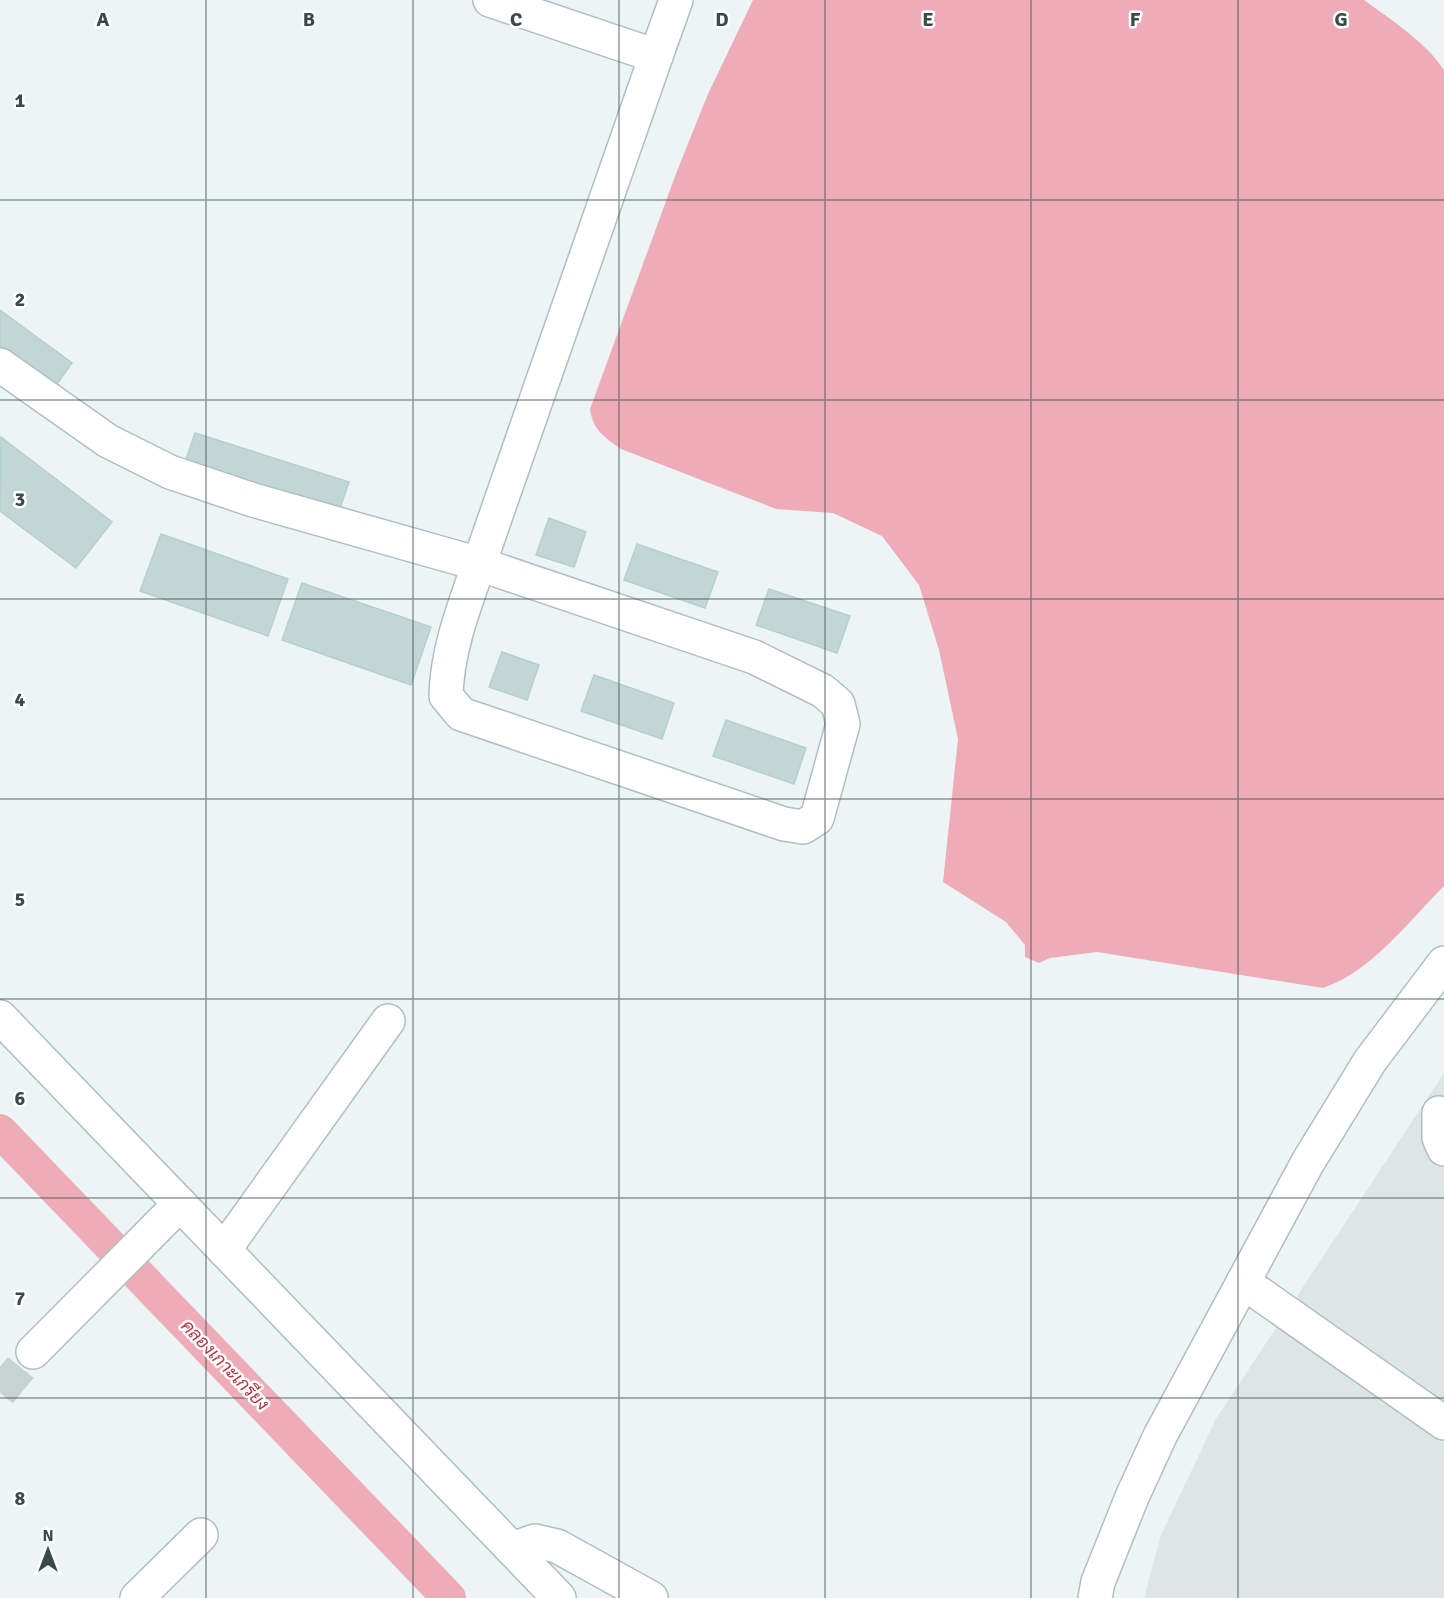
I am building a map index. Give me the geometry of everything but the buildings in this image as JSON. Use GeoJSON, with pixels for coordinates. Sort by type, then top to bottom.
{"type":"FeatureCollection","features":[{"type":"Feature","properties":{"kind":"street"},"geometry":{"type":"LineString","coordinates":[[490,0],[656,56]]}},
{"type":"Feature","properties":{"kind":"street"},"geometry":{"type":"LineString","coordinates":[[0,365],[108,441],[170,472],[253,500],[479,564],[754,657],[823,691],[838,704],[843,724],[817,818],[803,826],[784,824],[461,714],[446,696],[446,672],[479,564],[676,0]]}},
{"type":"Feature","properties":{"kind":"street"},"geometry":{"type":"LineString","coordinates":[[1095,1598],[1098,1581],[1150,1456],[1308,1162],[1370,1061],[1444,963]]}},
{"type":"Feature","properties":{"kind":"street"},"geometry":{"type":"LineString","coordinates":[[0,1017],[559,1598]]}},
{"type":"Feature","properties":{"kind":"street"},"geometry":{"type":"LineString","coordinates":[[224,1250],[388,1021]]}},
{"type":"Feature","properties":{"kind":"street"},"geometry":{"type":"LineString","coordinates":[[1439,1113],[1439,1138],[1444,1149]]}},
{"type":"Feature","properties":{"kind":"street"},"geometry":{"type":"LineString","coordinates":[[33,1352],[154,1227],[180,1204]]}},
{"type":"Feature","properties":{"kind":"street"},"geometry":{"type":"LineString","coordinates":[[1243,1281],[1444,1424]]}},
{"type":"Feature","properties":{"kind":"street"},"geometry":{"type":"LineString","coordinates":[[137,1598],[201,1535]]}},
{"type":"Feature","properties":{"kind":"street"},"geometry":{"type":"LineString","coordinates":[[512,1549],[535,1541],[556,1546],[651,1598]]}},
{"type":"Feature","properties":{"kind":"shaded area"},"geometry":{"type":"Polygon","coordinates":[[[753,0],[1364,0],[1417,40],[1444,70],[1444,886],[1373,958],[1341,980],[1323,988],[1097,952],[1050,958],[1039,963],[1025,957],[1025,945],[1006,922],[943,882],[958,739],[939,650],[919,585],[882,536],[833,513],[776,509],[621,449],[597,428],[590,409],[677,171],[708,94],[753,0]]]}},
{"type":"Feature","properties":{"kind":"shaded area"},"geometry":{"type":"Polygon","coordinates":[[[1444,1073],[1444,1598],[1144,1598],[1161,1535],[1216,1419],[1444,1073]]]}},
{"type":"Feature","properties":{"kind":"waterway","name":"คลองเกาะเกรียง"},"geometry":{"type":"LineString","coordinates":[[0,1131],[449,1598]]}},
{"type":"Feature","properties":{"kind":"tunnel"},"geometry":{"type":"LineString","coordinates":[[0,1393],[33,1352]]}}]}
